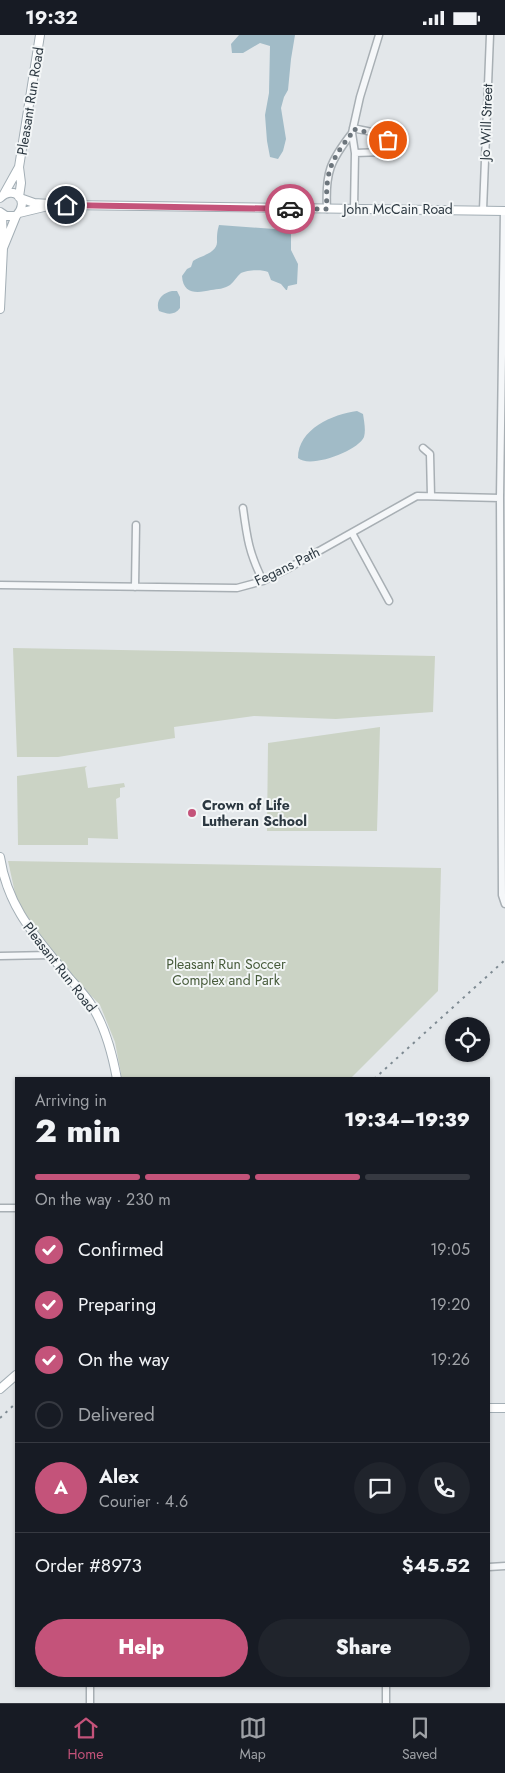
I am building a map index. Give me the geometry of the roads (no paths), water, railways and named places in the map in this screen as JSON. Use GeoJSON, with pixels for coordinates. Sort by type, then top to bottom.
{"type":"FeatureCollection","features":[{"type":"Feature","properties":{"kind":"main road","name":"Pleasant Run Road"},"geometry":{"type":"LineString","coordinates":[[17,214],[22,205],[20,197],[22,183],[20,167],[40,35]]}},
{"type":"Feature","properties":{"kind":"main road","name":"Pleasant Run Road"},"geometry":{"type":"LineString","coordinates":[[1,194],[20,167]]}},
{"type":"Feature","properties":{"kind":"main road","name":"John McCain Road"},"geometry":{"type":"LineString","coordinates":[[1,194],[11,192],[34,203],[51,205],[504,211]]}},
{"type":"Feature","properties":{"kind":"main road","name":"John McCain Road"},"geometry":{"type":"LineString","coordinates":[[17,214],[51,205]]}},
{"type":"Feature","properties":{"kind":"main road"},"geometry":{"type":"LineString","coordinates":[[13,225],[28,211]]}},
{"type":"Feature","properties":{"kind":"main road"},"geometry":{"type":"LineString","coordinates":[[0,309],[4,248],[1,213],[10,217],[17,214]]}},
{"type":"Feature","properties":{"kind":"main road"},"geometry":{"type":"LineString","coordinates":[[4,248],[17,214]]}},
{"type":"Feature","properties":{"kind":"main road","name":"Pleasant Run Road"},"geometry":{"type":"LineString","coordinates":[[0,857],[4,880],[15,905],[28,927],[90,1003],[102,1024],[117,1077]]}},
{"type":"Feature","properties":{"kind":"main road"},"geometry":{"type":"LineString","coordinates":[[0,1389],[15,1376]]}},
{"type":"Feature","properties":{"kind":"main road"},"geometry":{"type":"LineString","coordinates":[[490,1408],[505,1408]]}},
{"type":"Feature","properties":{"kind":"street"},"geometry":{"type":"LineString","coordinates":[[354,209],[352,131],[360,97],[379,35]]}},
{"type":"Feature","properties":{"kind":"street","name":"Jo Will Street"},"geometry":{"type":"LineString","coordinates":[[483,210],[490,35]]}},
{"type":"Feature","properties":{"kind":"street"},"geometry":{"type":"LineString","coordinates":[[352,131],[380,135],[385,137],[389,143],[388,148],[384,152],[354,153]]}},
{"type":"Feature","properties":{"kind":"street"},"geometry":{"type":"LineString","coordinates":[[327,209],[327,185],[332,161],[352,131]]}},
{"type":"Feature","properties":{"kind":"street"},"geometry":{"type":"LineString","coordinates":[[504,211],[500,498],[504,824],[502,895],[505,904]]}},
{"type":"Feature","properties":{"kind":"street"},"geometry":{"type":"LineString","coordinates":[[423,448],[430,454],[431,496]]}},
{"type":"Feature","properties":{"kind":"street","name":"Fegans Path"},"geometry":{"type":"LineString","coordinates":[[0,585],[237,588],[263,581],[287,569],[417,496],[500,498]]}},
{"type":"Feature","properties":{"kind":"street"},"geometry":{"type":"LineString","coordinates":[[243,508],[247,543],[263,581]]}},
{"type":"Feature","properties":{"kind":"street"},"geometry":{"type":"LineString","coordinates":[[135,587],[136,525]]}},
{"type":"Feature","properties":{"kind":"street"},"geometry":{"type":"LineString","coordinates":[[352,533],[389,601]]}},
{"type":"Feature","properties":{"kind":"street"},"geometry":{"type":"LineString","coordinates":[[0,956],[51,955]]}},
{"type":"Feature","properties":{"kind":"street"},"geometry":{"type":"LineString","coordinates":[[0,1207],[15,1208]]}},
{"type":"Feature","properties":{"kind":"street"},"geometry":{"type":"LineString","coordinates":[[490,1567],[505,1567]]}},
{"type":"Feature","properties":{"kind":"street"},"geometry":{"type":"LineString","coordinates":[[90,1687],[90,1703]]}},
{"type":"Feature","properties":{"kind":"street"},"geometry":{"type":"LineString","coordinates":[[386,1687],[386,1703]]}},
{"type":"Feature","properties":{"kind":"water"},"geometry":{"type":"Polygon","coordinates":[[[239,35],[295,35],[288,90],[281,108],[286,139],[283,151],[278,159],[270,157],[265,115],[269,93],[270,46],[260,43],[243,53],[232,53],[231,44],[239,35]]]}},
{"type":"Feature","properties":{"kind":"water"},"geometry":{"type":"Polygon","coordinates":[[[219,225],[288,230],[291,234],[291,250],[298,264],[297,284],[288,286],[286,290],[281,284],[271,280],[268,272],[254,270],[241,273],[230,285],[223,288],[201,292],[188,290],[185,287],[182,276],[191,267],[193,261],[208,254],[215,248],[219,225]]]}},
{"type":"Feature","properties":{"kind":"water"},"geometry":{"type":"Polygon","coordinates":[[[172,291],[177,291],[180,297],[180,308],[170,314],[159,311],[158,304],[160,298],[172,291]]]}},
{"type":"Feature","properties":{"kind":"water"},"geometry":{"type":"Polygon","coordinates":[[[357,411],[363,414],[365,431],[364,437],[353,448],[323,460],[304,461],[298,458],[304,439],[310,431],[328,420],[357,411]]]}},
{"type":"Feature","properties":{"kind":"railway"},"geometry":{"type":"LineString","coordinates":[[376,1077],[505,960]]}},
{"type":"Feature","properties":{"kind":"railway"},"geometry":{"type":"LineString","coordinates":[[0,1418],[15,1404]]}},
{"type":"Feature","properties":{"kind":"place","name":"Crown of Life Lutheran School"},"geometry":{"type":"Point","coordinates":[192,813]}},
{"type":"Feature","properties":{"kind":"park label","name":"Pleasant Run Soccer Complex and Park"},"geometry":{"type":"Point","coordinates":[226,972]}}]}
